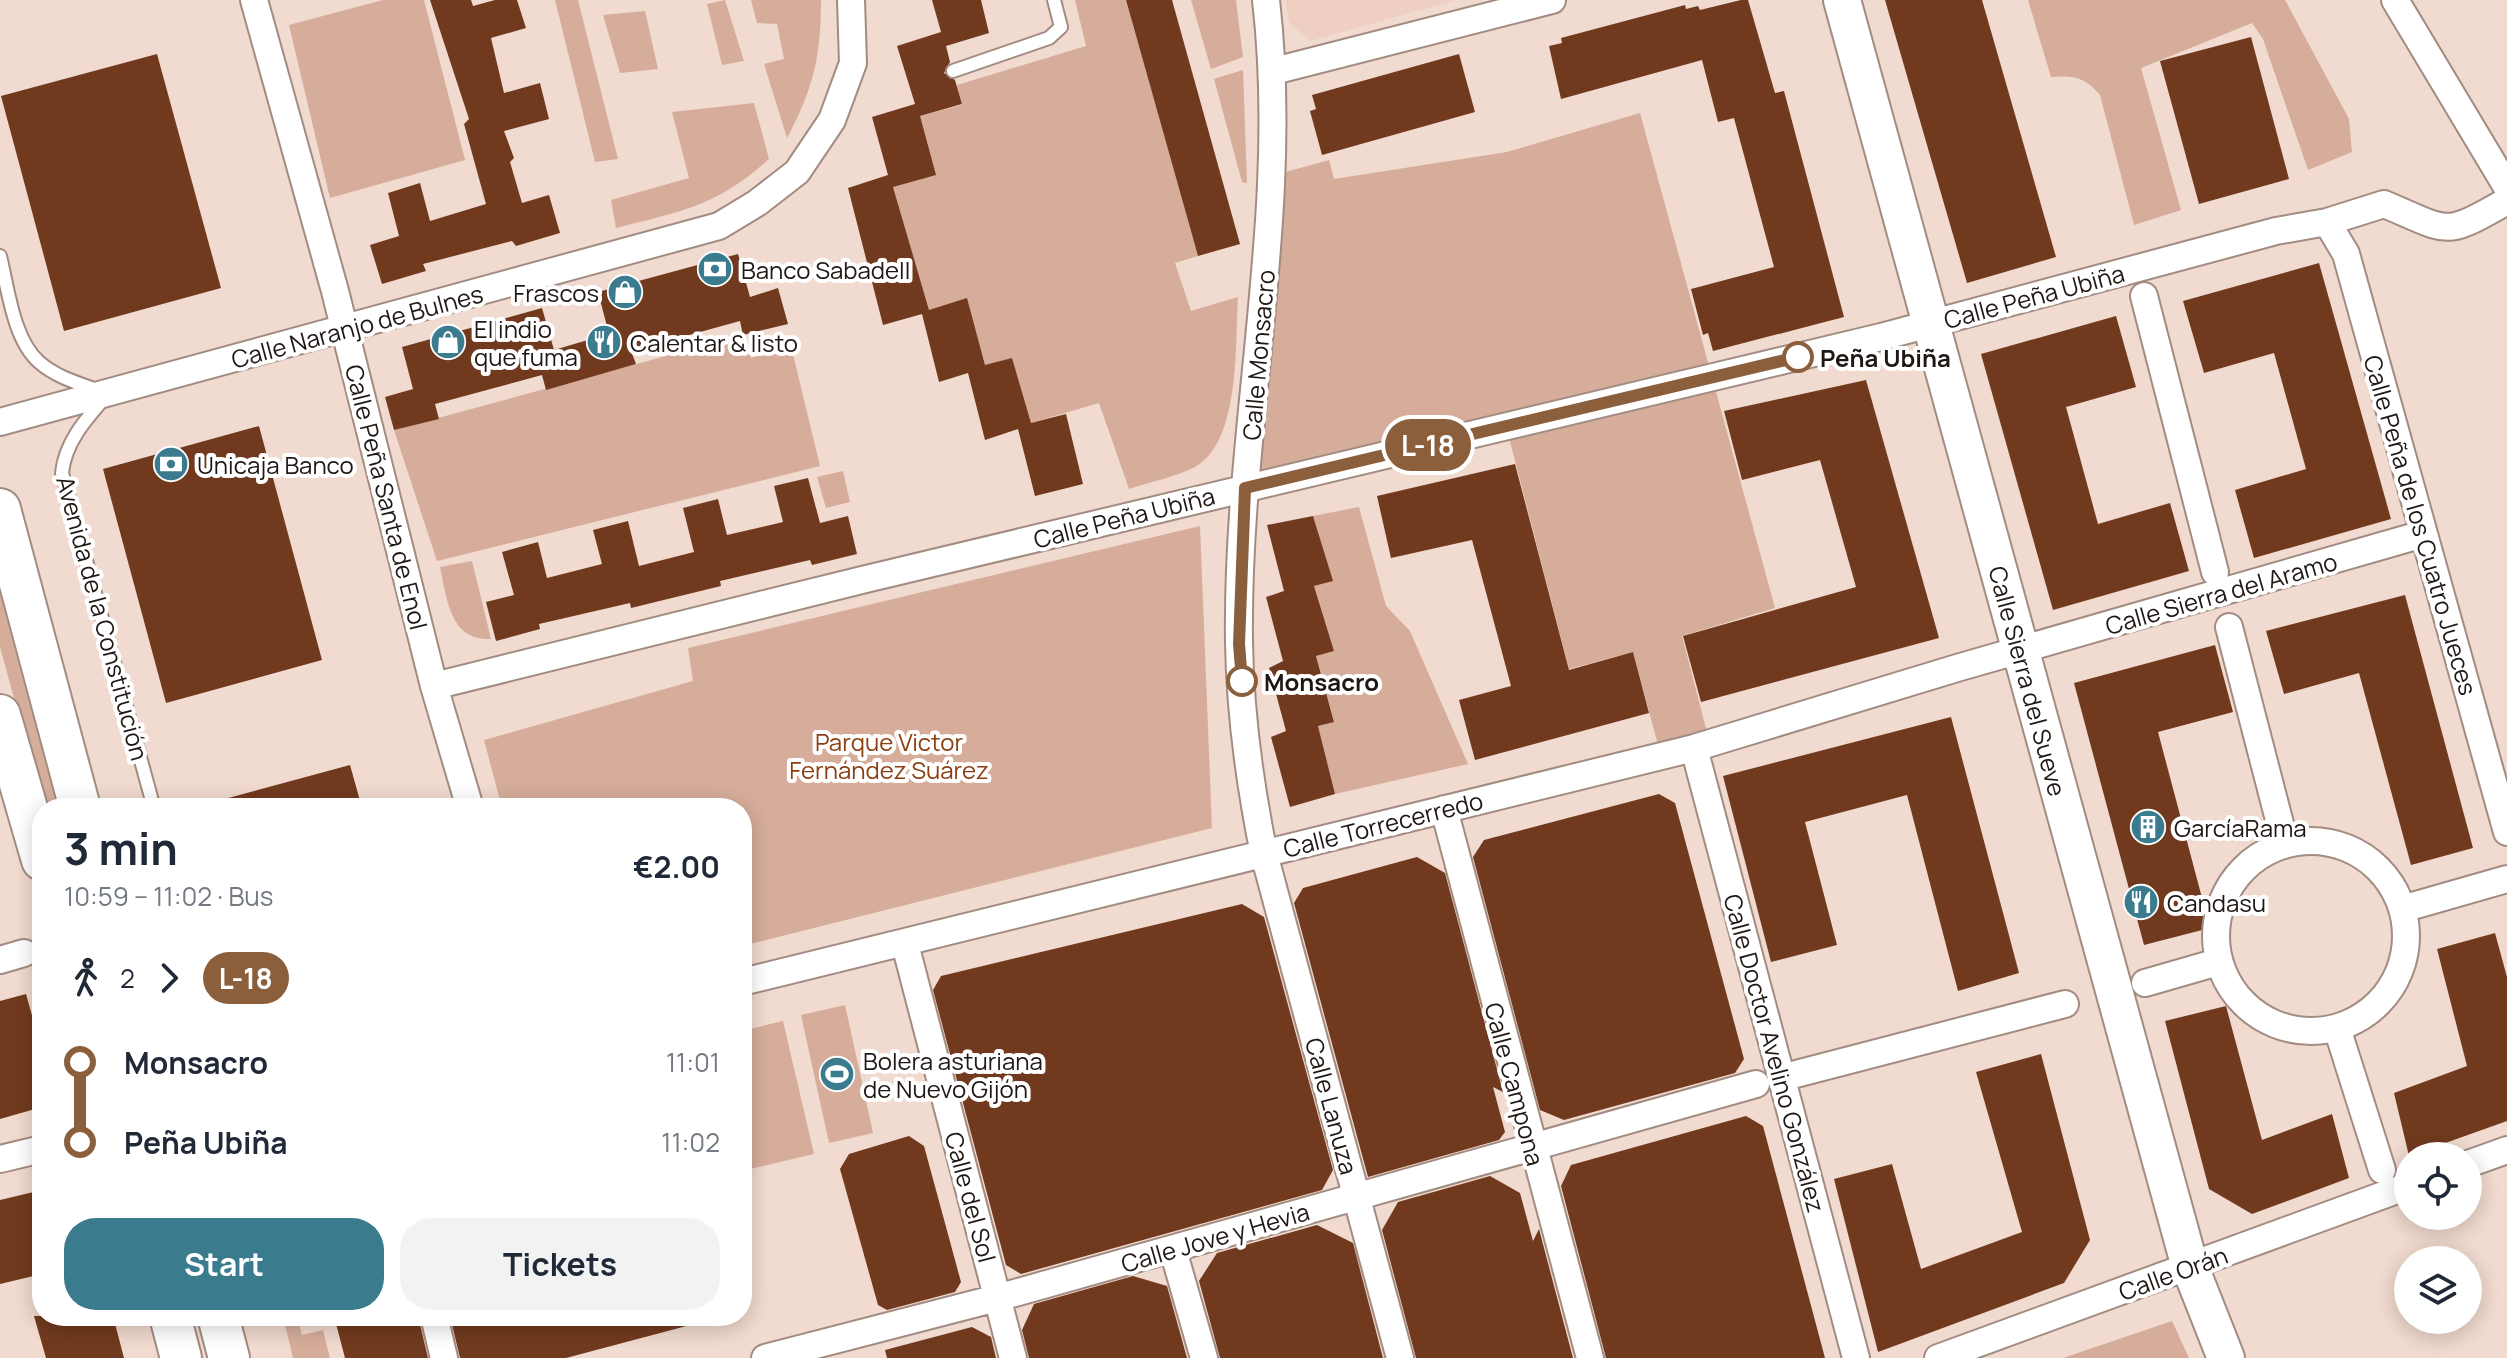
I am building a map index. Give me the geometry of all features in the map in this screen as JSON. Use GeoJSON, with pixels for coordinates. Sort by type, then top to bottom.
{"type":"FeatureCollection","features":[{"type":"Feature","properties":{"kind":"main road"},"geometry":{"type":"LineString","coordinates":[[0,509],[77,798]]}},
{"type":"Feature","properties":{"kind":"main road"},"geometry":{"type":"LineString","coordinates":[[0,715],[32,825]]}},
{"type":"Feature","properties":{"kind":"main road"},"geometry":{"type":"LineString","coordinates":[[173,1326],[181,1358]]}},
{"type":"Feature","properties":{"kind":"main road"},"geometry":{"type":"LineString","coordinates":[[221,1326],[229,1358]]}},
{"type":"Feature","properties":{"kind":"street","name":"Calle Peña Santa de Enol"},"geometry":{"type":"LineString","coordinates":[[254,0],[344,329],[434,686],[467,798]]}},
{"type":"Feature","properties":{"kind":"street","name":"Calle Naranjo de Bulnes"},"geometry":{"type":"LineString","coordinates":[[0,422],[719,226],[757,203],[797,172],[832,120],[853,63],[851,0]]}},
{"type":"Feature","properties":{"kind":"street","name":"Calle Monsacro"},"geometry":{"type":"LineString","coordinates":[[1264,854],[1253,792],[1239,644],[1245,488],[1267,268],[1274,71],[1266,0]]}},
{"type":"Feature","properties":{"kind":"street"},"geometry":{"type":"LineString","coordinates":[[1274,71],[1552,0]]}},
{"type":"Feature","properties":{"kind":"street","name":"Calle Sierra del Sueve"},"geometry":{"type":"LineString","coordinates":[[1842,0],[2190,1267],[2226,1358]]}},
{"type":"Feature","properties":{"kind":"street"},"geometry":{"type":"LineString","coordinates":[[2395,0],[2507,187]]}},
{"type":"Feature","properties":{"kind":"street","name":"Calle Peña Ubiña"},"geometry":{"type":"LineString","coordinates":[[434,686],[1932,324],[2276,231],[2327,222],[2384,204],[2443,229],[2459,229],[2507,201]]}},
{"type":"Feature","properties":{"kind":"street","name":"Calle Peña de los Cuatro Jueces"},"geometry":{"type":"LineString","coordinates":[[2327,222],[2346,254],[2507,832]]}},
{"type":"Feature","properties":{"kind":"street"},"geometry":{"type":"LineString","coordinates":[[2144,296],[2215,572]]}},
{"type":"Feature","properties":{"kind":"street","name":"Calle Sierra del Aramo"},"geometry":{"type":"LineString","coordinates":[[2019,652],[2423,534]]}},
{"type":"Feature","properties":{"kind":"street"},"geometry":{"type":"LineString","coordinates":[[2229,627],[2285,843]]}},
{"type":"Feature","properties":{"kind":"street","name":"Calle Torrecerredo"},"geometry":{"type":"LineString","coordinates":[[752,980],[1694,748],[2019,652]]}},
{"type":"Feature","properties":{"kind":"street","name":"Calle Doctor Avelino González"},"geometry":{"type":"LineString","coordinates":[[1694,748],[1856,1358]]}},
{"type":"Feature","properties":{"kind":"street","name":"Calle Campona"},"geometry":{"type":"LineString","coordinates":[[1444,809],[1531,1146],[1590,1358]]}},
{"type":"Feature","properties":{"kind":"street"},"geometry":{"type":"LineString","coordinates":[[2314,840],[2343,846],[2370,860],[2390,882],[2402,909],[2406,939],[2400,968],[2386,994],[2364,1015],[2337,1028],[2307,1031],[2277,1025],[2252,1011],[2231,989],[2218,962],[2215,932],[2221,903],[2228,890],[2236,877],[2258,856],[2285,843],[2314,840]]}},
{"type":"Feature","properties":{"kind":"street","name":"Calle Lanuza"},"geometry":{"type":"LineString","coordinates":[[1264,854],[1400,1358]]}},
{"type":"Feature","properties":{"kind":"street"},"geometry":{"type":"LineString","coordinates":[[2402,909],[2507,879]]}},
{"type":"Feature","properties":{"kind":"street","name":"Calle del Sol"},"geometry":{"type":"LineString","coordinates":[[905,944],[1013,1358]]}},
{"type":"Feature","properties":{"kind":"street"},"geometry":{"type":"LineString","coordinates":[[2145,983],[2218,962]]}},
{"type":"Feature","properties":{"kind":"street"},"geometry":{"type":"LineString","coordinates":[[1796,1074],[2065,1004]]}},
{"type":"Feature","properties":{"kind":"street"},"geometry":{"type":"LineString","coordinates":[[2337,1028],[2382,1170]]}},
{"type":"Feature","properties":{"kind":"street","name":"Calle Jove y Hevia"},"geometry":{"type":"LineString","coordinates":[[765,1358],[820,1350],[1756,1084]]}},
{"type":"Feature","properties":{"kind":"street"},"geometry":{"type":"LineString","coordinates":[[2482,1159],[2507,1150]]}},
{"type":"Feature","properties":{"kind":"street"},"geometry":{"type":"LineString","coordinates":[[0,1159],[32,1151]]}},
{"type":"Feature","properties":{"kind":"street","name":"Calle Orán"},"geometry":{"type":"LineString","coordinates":[[1938,1358],[2394,1191]]}},
{"type":"Feature","properties":{"kind":"street"},"geometry":{"type":"LineString","coordinates":[[1173,1250],[1204,1358]]}},
{"type":"Feature","properties":{"kind":"street"},"geometry":{"type":"LineString","coordinates":[[436,1326],[444,1358]]}},
{"type":"Feature","properties":{"kind":"lane"},"geometry":{"type":"LineString","coordinates":[[953,71],[1049,38],[1061,27],[1054,0]]}},
{"type":"Feature","properties":{"kind":"lane"},"geometry":{"type":"LineString","coordinates":[[0,256],[20,330],[36,361],[58,376],[108,394]]}},
{"type":"Feature","properties":{"kind":"lane","name":"Avenida de la Constitución"},"geometry":{"type":"LineString","coordinates":[[108,394],[84,421],[63,455],[62,473],[151,798]]}},
{"type":"Feature","properties":{"kind":"shaded area"},"geometry":{"type":"Polygon","coordinates":[[[1286,0],[1456,0],[1310,41],[1289,22],[1286,0]]]}},
{"type":"Feature","properties":{"kind":"green space"},"geometry":{"type":"Polygon","coordinates":[[[383,0],[424,0],[465,160],[330,198],[289,25],[383,0]]]}},
{"type":"Feature","properties":{"kind":"green space"},"geometry":{"type":"Polygon","coordinates":[[[555,0],[578,0],[618,159],[595,162],[555,0]]]}},
{"type":"Feature","properties":{"kind":"green space"},"geometry":{"type":"Polygon","coordinates":[[[725,0],[744,61],[722,65],[707,4],[725,0]]]}},
{"type":"Feature","properties":{"kind":"green space"},"geometry":{"type":"Polygon","coordinates":[[[751,0],[821,0],[814,72],[787,138],[764,64],[784,59],[777,24],[757,23],[751,0]]]}},
{"type":"Feature","properties":{"kind":"green space"},"geometry":{"type":"Polygon","coordinates":[[[1075,0],[1126,0],[1198,256],[1175,263],[1191,311],[1238,297],[1233,389],[1221,436],[1210,454],[1195,467],[1129,489],[1099,403],[1031,423],[985,365],[967,299],[929,310],[893,187],[920,116],[962,105],[957,85],[1086,46],[1075,0]]]}},
{"type":"Feature","properties":{"kind":"green space"},"geometry":{"type":"Polygon","coordinates":[[[1191,0],[1236,0],[1243,57],[1211,69],[1191,0]]]}},
{"type":"Feature","properties":{"kind":"green space"},"geometry":{"type":"Polygon","coordinates":[[[2028,0],[2285,0],[2349,119],[2352,152],[2308,170],[2263,39],[2252,23],[2141,68],[2181,210],[2134,225],[2100,95],[2078,78],[2051,77],[2028,0]]]}},
{"type":"Feature","properties":{"kind":"green space"},"geometry":{"type":"Polygon","coordinates":[[[645,11],[658,69],[620,73],[603,15],[645,11]]]}},
{"type":"Feature","properties":{"kind":"green space"},"geometry":{"type":"Polygon","coordinates":[[[1243,70],[1247,183],[1242,182],[1214,79],[1243,70]]]}},
{"type":"Feature","properties":{"kind":"green space"},"geometry":{"type":"Polygon","coordinates":[[[754,103],[769,159],[732,187],[698,205],[616,228],[611,200],[689,178],[672,112],[754,103]]]}},
{"type":"Feature","properties":{"kind":"green space"},"geometry":{"type":"Polygon","coordinates":[[[1640,113],[1775,608],[1682,636],[1710,744],[1661,756],[1633,652],[1569,669],[1506,426],[1246,488],[1271,176],[1329,160],[1334,179],[1507,152],[1640,113]]]}},
{"type":"Feature","properties":{"kind":"green space"},"geometry":{"type":"Polygon","coordinates":[[[743,335],[751,358],[791,346],[820,466],[437,561],[394,430],[743,335]]]}},
{"type":"Feature","properties":{"kind":"green space"},"geometry":{"type":"Polygon","coordinates":[[[843,471],[850,502],[826,508],[817,477],[843,471]]]}},
{"type":"Feature","properties":{"kind":"green space"},"geometry":{"type":"Polygon","coordinates":[[[1359,507],[1386,606],[1410,631],[1468,764],[1335,794],[1318,726],[1334,721],[1316,656],[1334,651],[1314,586],[1332,581],[1313,516],[1359,507]]]}},
{"type":"Feature","properties":{"kind":"green space","name":"Parque Victor Fernández Suárez"},"geometry":{"type":"Polygon","coordinates":[[[1200,526],[1212,828],[752,943],[752,798],[499,798],[484,740],[693,681],[688,648],[1200,526]]]}},
{"type":"Feature","properties":{"kind":"green space"},"geometry":{"type":"Polygon","coordinates":[[[472,561],[491,639],[477,638],[459,626],[445,592],[440,567],[472,561]]]}},
{"type":"Feature","properties":{"kind":"green space"},"geometry":{"type":"Polygon","coordinates":[[[0,562],[64,798],[41,798],[0,647],[0,562]]]}},
{"type":"Feature","properties":{"kind":"green space","name":"Bolera asturiana de Nuevo Gijón"},"geometry":{"type":"Polygon","coordinates":[[[845,1005],[873,1133],[829,1143],[801,1015],[845,1005]]]}},
{"type":"Feature","properties":{"kind":"green space"},"geometry":{"type":"Polygon","coordinates":[[[783,1021],[814,1154],[752,1169],[752,1029],[783,1021]]]}},
{"type":"Feature","properties":{"kind":"green space"},"geometry":{"type":"Polygon","coordinates":[[[2172,1321],[2189,1358],[2063,1358],[2172,1321]]]}},
{"type":"Feature","properties":{"kind":"green space"},"geometry":{"type":"Polygon","coordinates":[[[285,1326],[300,1326],[302,1335],[323,1330],[330,1358],[293,1358],[285,1326]]]}},
{"type":"Feature","properties":{"kind":"building"},"geometry":{"type":"Polygon","coordinates":[[[430,0],[471,0],[473,6],[495,0],[517,0],[526,28],[491,38],[504,93],[540,83],[549,119],[504,131],[514,158],[510,162],[522,203],[549,195],[560,233],[516,246],[512,241],[423,264],[426,271],[382,284],[370,245],[399,236],[388,193],[420,183],[430,221],[486,204],[464,124],[469,119],[430,0]]]}},
{"type":"Feature","properties":{"kind":"building"},"geometry":{"type":"Polygon","coordinates":[[[932,0],[981,0],[989,33],[946,46],[950,62],[944,73],[955,80],[962,104],[920,116],[936,175],[893,187],[929,310],[967,298],[985,365],[1012,358],[1031,423],[1066,414],[1083,484],[1035,496],[1018,429],[985,440],[968,373],[939,382],[922,314],[883,325],[848,188],[888,175],[872,117],[915,104],[897,46],[941,32],[932,0]]]}},
{"type":"Feature","properties":{"kind":"building"},"geometry":{"type":"Polygon","coordinates":[[[1126,0],[1172,0],[1240,244],[1198,256],[1126,0]]]}},
{"type":"Feature","properties":{"kind":"building"},"geometry":{"type":"Polygon","coordinates":[[[1748,0],[1775,93],[1784,91],[1844,317],[1713,351],[1708,333],[1703,335],[1691,289],[1774,267],[1734,118],[1718,122],[1702,60],[1561,99],[1549,46],[1562,43],[1561,38],[1685,5],[1686,9],[1698,6],[1700,10],[1748,0]]]}},
{"type":"Feature","properties":{"kind":"building"},"geometry":{"type":"Polygon","coordinates":[[[1885,0],[1982,0],[2056,257],[1967,283],[1885,0]]]}},
{"type":"Feature","properties":{"kind":"building"},"geometry":{"type":"Polygon","coordinates":[[[2251,37],[2289,179],[2199,204],[2160,61],[2251,37]]]}},
{"type":"Feature","properties":{"kind":"building"},"geometry":{"type":"Polygon","coordinates":[[[157,54],[221,288],[64,331],[1,96],[157,54]]]}},
{"type":"Feature","properties":{"kind":"building"},"geometry":{"type":"Polygon","coordinates":[[[1459,54],[1475,112],[1322,155],[1310,111],[1316,109],[1312,95],[1459,54]]]}},
{"type":"Feature","properties":{"kind":"building"},"geometry":{"type":"Polygon","coordinates":[[[738,254],[750,297],[778,288],[788,324],[743,335],[740,321],[631,351],[636,364],[546,390],[542,375],[435,404],[439,419],[394,430],[385,397],[413,389],[402,347],[542,308],[554,350],[609,334],[598,292],[738,254]]]}},
{"type":"Feature","properties":{"kind":"building"},"geometry":{"type":"Polygon","coordinates":[[[2319,263],[2391,519],[2254,558],[2235,490],[2306,469],[2274,353],[2204,373],[2183,301],[2319,263]]]}},
{"type":"Feature","properties":{"kind":"building"},"geometry":{"type":"Polygon","coordinates":[[[2116,316],[2136,387],[2066,407],[2098,524],[2170,503],[2189,571],[2053,610],[1981,354],[2116,316]]]}},
{"type":"Feature","properties":{"kind":"building"},"geometry":{"type":"Polygon","coordinates":[[[1866,380],[1939,638],[1701,702],[1683,636],[1856,587],[1820,460],[1742,480],[1724,411],[1866,380]]]}},
{"type":"Feature","properties":{"kind":"building"},"geometry":{"type":"Polygon","coordinates":[[[259,426],[322,660],[166,703],[103,469],[259,426]]]}},
{"type":"Feature","properties":{"kind":"building"},"geometry":{"type":"Polygon","coordinates":[[[1515,464],[1569,670],[1633,652],[1649,713],[1475,760],[1459,700],[1511,686],[1472,540],[1391,558],[1377,496],[1515,464]]]}},
{"type":"Feature","properties":{"kind":"building"},"geometry":{"type":"Polygon","coordinates":[[[808,478],[820,523],[848,516],[857,554],[812,565],[810,560],[720,581],[721,586],[631,608],[630,603],[539,624],[540,629],[496,641],[486,602],[514,595],[502,552],[538,542],[547,578],[602,564],[593,530],[628,521],[639,566],[694,552],[683,508],[718,499],[727,535],[783,522],[774,486],[808,478]]]}},
{"type":"Feature","properties":{"kind":"building"},"geometry":{"type":"Polygon","coordinates":[[[1313,516],[1333,581],[1314,586],[1334,651],[1316,656],[1334,722],[1318,726],[1335,794],[1290,807],[1271,737],[1286,731],[1269,668],[1283,661],[1266,597],[1284,591],[1267,525],[1313,516]]]}},
{"type":"Feature","properties":{"kind":"building"},"geometry":{"type":"Polygon","coordinates":[[[2405,595],[2473,848],[2411,865],[2359,673],[2284,694],[2266,631],[2405,595]]]}},
{"type":"Feature","properties":{"kind":"building","name":"GarcíaRama"},"geometry":{"type":"Polygon","coordinates":[[[2215,645],[2233,712],[2158,732],[2210,928],[2144,945],[2074,683],[2215,645]]]}},
{"type":"Feature","properties":{"kind":"building"},"geometry":{"type":"Polygon","coordinates":[[[1951,717],[2019,973],[1958,991],[1907,795],[1805,822],[1837,945],[1771,962],[1723,776],[1951,717]]]}},
{"type":"Feature","properties":{"kind":"building"},"geometry":{"type":"Polygon","coordinates":[[[350,765],[359,798],[228,798],[350,765]]]}},
{"type":"Feature","properties":{"kind":"building"},"geometry":{"type":"Polygon","coordinates":[[[1659,794],[1675,803],[1744,1059],[1735,1073],[1564,1120],[1540,1110],[1473,857],[1484,840],[1659,794]]]}},
{"type":"Feature","properties":{"kind":"building"},"geometry":{"type":"Polygon","coordinates":[[[1417,857],[1445,873],[1503,1092],[1493,1087],[1505,1132],[1499,1140],[1368,1177],[1294,903],[1303,888],[1417,857]]]}},
{"type":"Feature","properties":{"kind":"building"},"geometry":{"type":"Polygon","coordinates":[[[1242,904],[1264,917],[1333,1170],[1322,1190],[1021,1274],[1006,1265],[933,990],[941,976],[1242,904]]]}},
{"type":"Feature","properties":{"kind":"building"},"geometry":{"type":"Polygon","coordinates":[[[2495,933],[2507,977],[2507,1121],[2448,1142],[2406,1142],[2394,1093],[2467,1066],[2437,949],[2495,933]]]}},
{"type":"Feature","properties":{"kind":"building"},"geometry":{"type":"Polygon","coordinates":[[[26,994],[32,1015],[32,1110],[0,1119],[0,1001],[26,994]]]}},
{"type":"Feature","properties":{"kind":"building"},"geometry":{"type":"Polygon","coordinates":[[[2226,1006],[2262,1140],[2332,1114],[2349,1178],[2252,1214],[2209,1189],[2165,1021],[2226,1006]]]}},
{"type":"Feature","properties":{"kind":"building"},"geometry":{"type":"Polygon","coordinates":[[[2041,1054],[2090,1240],[2064,1283],[1878,1352],[1834,1179],[1892,1164],[1921,1269],[2022,1232],[1976,1072],[2041,1054]]]}},
{"type":"Feature","properties":{"kind":"building"},"geometry":{"type":"Polygon","coordinates":[[[1746,1116],[1763,1126],[1825,1358],[1606,1358],[1561,1186],[1571,1165],[1746,1116]]]}},
{"type":"Feature","properties":{"kind":"building"},"geometry":{"type":"Polygon","coordinates":[[[909,1136],[924,1146],[961,1282],[955,1292],[887,1310],[878,1305],[840,1169],[849,1154],[909,1136]]]}},
{"type":"Feature","properties":{"kind":"building"},"geometry":{"type":"Polygon","coordinates":[[[1490,1176],[1520,1193],[1533,1241],[1539,1229],[1573,1358],[1416,1358],[1382,1230],[1398,1202],[1490,1176]]]}},
{"type":"Feature","properties":{"kind":"building"},"geometry":{"type":"Polygon","coordinates":[[[32,1192],[32,1276],[0,1284],[0,1200],[32,1192]]]}},
{"type":"Feature","properties":{"kind":"building"},"geometry":{"type":"Polygon","coordinates":[[[1317,1225],[1353,1243],[1383,1358],[1220,1358],[1199,1281],[1217,1253],[1317,1225]]]}},
{"type":"Feature","properties":{"kind":"building"},"geometry":{"type":"Polygon","coordinates":[[[1133,1276],[1167,1286],[1187,1358],[1029,1358],[1022,1330],[1034,1304],[1133,1276]]]}},
{"type":"Feature","properties":{"kind":"building"},"geometry":{"type":"Polygon","coordinates":[[[37,1326],[116,1326],[124,1358],[46,1358],[37,1326]]]}},
{"type":"Feature","properties":{"kind":"building"},"geometry":{"type":"Polygon","coordinates":[[[337,1326],[420,1326],[428,1358],[345,1358],[337,1326]]]}},
{"type":"Feature","properties":{"kind":"building"},"geometry":{"type":"Polygon","coordinates":[[[452,1326],[686,1326],[566,1358],[460,1358],[452,1326]]]}},
{"type":"Feature","properties":{"kind":"building"},"geometry":{"type":"Polygon","coordinates":[[[972,1327],[991,1337],[996,1358],[887,1358],[885,1350],[972,1327]]]}},
{"type":"Feature","properties":{"kind":"bus line","name":"L-18"},"geometry":{"type":"LineString","coordinates":[[1242,681],[1239,644],[1245,488],[1798,357]]}},
{"type":"Feature","properties":{"kind":"place","name":"Banco Sabadell"},"geometry":{"type":"Point","coordinates":[715,269]}},
{"type":"Feature","properties":{"kind":"place","name":"Frascos"},"geometry":{"type":"Point","coordinates":[625,292]}},
{"type":"Feature","properties":{"kind":"place","name":"El indio que fuma"},"geometry":{"type":"Point","coordinates":[448,342]}},
{"type":"Feature","properties":{"kind":"place","name":"Calentar & listo"},"geometry":{"type":"Point","coordinates":[604,342]}},
{"type":"Feature","properties":{"kind":"place","name":"Peña Ubiña"},"geometry":{"type":"Point","coordinates":[1798,357]}},
{"type":"Feature","properties":{"kind":"place","name":"Unicaja Banco"},"geometry":{"type":"Point","coordinates":[171,464]}},
{"type":"Feature","properties":{"kind":"place","name":"Monsacro"},"geometry":{"type":"Point","coordinates":[1242,681]}},
{"type":"Feature","properties":{"kind":"place","name":"GarcíaRama"},"geometry":{"type":"Point","coordinates":[2148,827]}},
{"type":"Feature","properties":{"kind":"place","name":"Candasu"},"geometry":{"type":"Point","coordinates":[2141,902]}},
{"type":"Feature","properties":{"kind":"place","name":"Bolera asturiana de Nuevo Gijón"},"geometry":{"type":"Point","coordinates":[837,1074]}}]}
